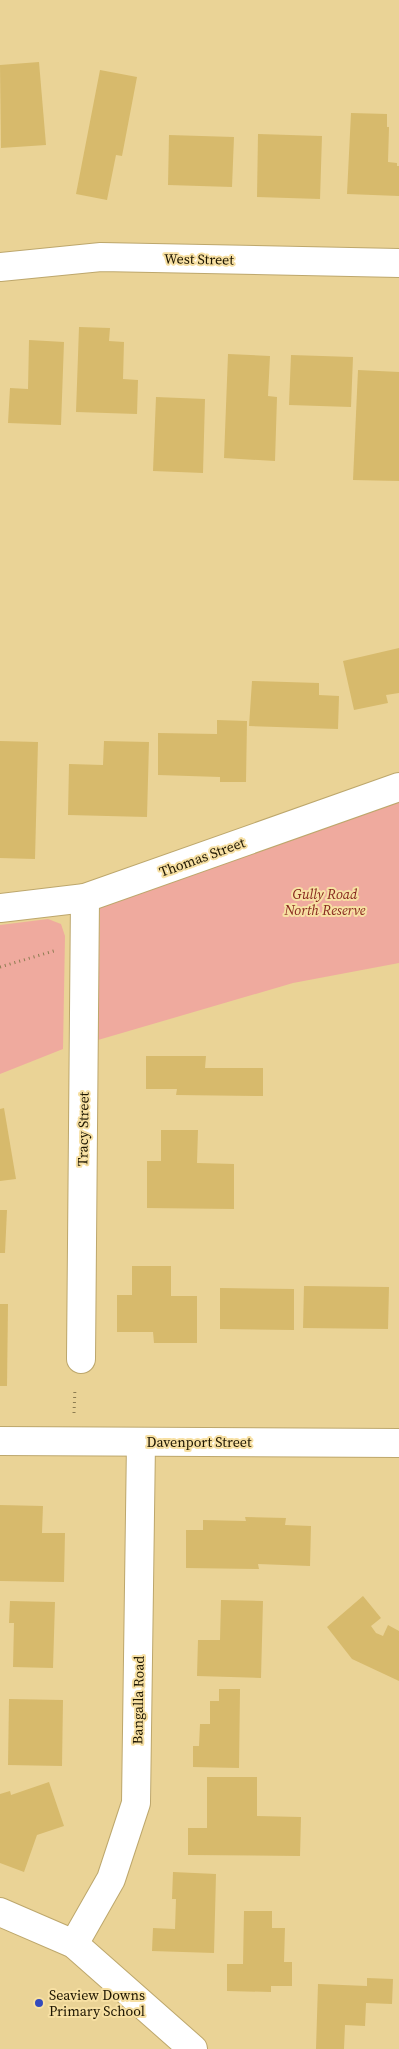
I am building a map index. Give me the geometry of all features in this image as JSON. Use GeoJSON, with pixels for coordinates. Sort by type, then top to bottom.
{"type":"FeatureCollection","features":[{"type":"Feature","properties":{"kind":"street","name":"West Street"},"geometry":{"type":"LineString","coordinates":[[0,267],[101,257],[399,263]]}},
{"type":"Feature","properties":{"kind":"street","name":"Thomas Street"},"geometry":{"type":"LineString","coordinates":[[0,908],[85,898],[399,787]]}},
{"type":"Feature","properties":{"kind":"street","name":"Tracy Street"},"geometry":{"type":"LineString","coordinates":[[81,1359],[85,898]]}},
{"type":"Feature","properties":{"kind":"street","name":"Davenport Street"},"geometry":{"type":"LineString","coordinates":[[0,1441],[399,1443]]}},
{"type":"Feature","properties":{"kind":"street","name":"Bangalla Road"},"geometry":{"type":"LineString","coordinates":[[74,1944],[111,1878],[136,1803],[141,1442]]}},
{"type":"Feature","properties":{"kind":"street"},"geometry":{"type":"LineString","coordinates":[[0,1912],[74,1944],[193,2049]]}},
{"type":"Feature","properties":{"kind":"path"},"geometry":{"type":"LineString","coordinates":[[0,967],[60,949],[85,936]]}},
{"type":"Feature","properties":{"kind":"path"},"geometry":{"type":"LineString","coordinates":[[73,1442],[74,1388],[89,1388],[90,1366],[81,1359]]}},
{"type":"Feature","properties":{"kind":"green space","name":"Gully Road North Reserve"},"geometry":{"type":"Polygon","coordinates":[[[399,800],[399,963],[293,983],[98,1040],[100,906],[399,800]]]}},
{"type":"Feature","properties":{"kind":"green space"},"geometry":{"type":"Polygon","coordinates":[[[48,919],[61,924],[65,936],[63,1049],[0,1074],[0,925],[48,919]]]}},
{"type":"Feature","properties":{"kind":"building"},"geometry":{"type":"Polygon","coordinates":[[[39,62],[46,145],[1,148],[0,65],[39,62]]]}},
{"type":"Feature","properties":{"kind":"building"},"geometry":{"type":"Polygon","coordinates":[[[100,70],[137,77],[122,156],[116,155],[107,200],[76,194],[100,70]]]}},
{"type":"Feature","properties":{"kind":"building"},"geometry":{"type":"Polygon","coordinates":[[[351,113],[387,114],[387,127],[389,127],[388,162],[397,163],[397,166],[399,166],[399,196],[347,194],[351,113]]]}},
{"type":"Feature","properties":{"kind":"building"},"geometry":{"type":"Polygon","coordinates":[[[258,134],[322,136],[320,199],[257,197],[258,134]]]}},
{"type":"Feature","properties":{"kind":"building"},"geometry":{"type":"Polygon","coordinates":[[[169,135],[234,137],[232,187],[168,185],[169,135]]]}},
{"type":"Feature","properties":{"kind":"building"},"geometry":{"type":"Polygon","coordinates":[[[79,327],[110,328],[109,341],[124,342],[123,379],[138,380],[137,414],[76,412],[79,327]]]}},
{"type":"Feature","properties":{"kind":"building"},"geometry":{"type":"Polygon","coordinates":[[[29,340],[64,342],[61,425],[8,423],[10,388],[28,389],[29,340]]]}},
{"type":"Feature","properties":{"kind":"building"},"geometry":{"type":"Polygon","coordinates":[[[228,354],[270,356],[268,396],[277,397],[275,461],[224,458],[228,354]]]}},
{"type":"Feature","properties":{"kind":"building"},"geometry":{"type":"Polygon","coordinates":[[[291,355],[353,357],[351,407],[289,405],[291,355]]]}},
{"type":"Feature","properties":{"kind":"building"},"geometry":{"type":"Polygon","coordinates":[[[358,370],[399,372],[399,481],[353,480],[358,370]]]}},
{"type":"Feature","properties":{"kind":"building"},"geometry":{"type":"Polygon","coordinates":[[[156,397],[205,399],[203,473],[153,471],[156,397]]]}},
{"type":"Feature","properties":{"kind":"building"},"geometry":{"type":"Polygon","coordinates":[[[399,648],[399,693],[386,695],[388,703],[354,710],[343,661],[399,648]]]}},
{"type":"Feature","properties":{"kind":"building"},"geometry":{"type":"Polygon","coordinates":[[[252,681],[319,683],[319,695],[339,696],[338,729],[249,726],[252,681]]]}},
{"type":"Feature","properties":{"kind":"building"},"geometry":{"type":"Polygon","coordinates":[[[217,720],[247,721],[246,782],[220,782],[220,777],[158,775],[158,733],[217,734],[217,720]]]}},
{"type":"Feature","properties":{"kind":"building"},"geometry":{"type":"Polygon","coordinates":[[[0,741],[38,742],[35,859],[0,858],[0,741]]]}},
{"type":"Feature","properties":{"kind":"building"},"geometry":{"type":"Polygon","coordinates":[[[104,741],[149,742],[147,817],[68,815],[69,764],[103,765],[104,741]]]}},
{"type":"Feature","properties":{"kind":"building"},"geometry":{"type":"Polygon","coordinates":[[[146,1056],[206,1056],[205,1068],[263,1068],[263,1096],[176,1095],[177,1089],[146,1089],[146,1056]]]}},
{"type":"Feature","properties":{"kind":"building"},"geometry":{"type":"Polygon","coordinates":[[[4,1108],[16,1179],[0,1181],[0,1109],[4,1108]]]}},
{"type":"Feature","properties":{"kind":"building"},"geometry":{"type":"Polygon","coordinates":[[[161,1130],[198,1130],[197,1163],[234,1164],[234,1209],[147,1208],[147,1161],[161,1161],[161,1130]]]}},
{"type":"Feature","properties":{"kind":"building"},"geometry":{"type":"Polygon","coordinates":[[[0,1210],[7,1210],[5,1253],[0,1253],[0,1210]]]}},
{"type":"Feature","properties":{"kind":"building"},"geometry":{"type":"Polygon","coordinates":[[[132,1266],[171,1266],[171,1296],[197,1296],[197,1343],[154,1343],[153,1332],[117,1332],[117,1295],[132,1295],[132,1266]]]}},
{"type":"Feature","properties":{"kind":"building"},"geometry":{"type":"Polygon","coordinates":[[[304,1286],[389,1287],[388,1329],[303,1328],[304,1286]]]}},
{"type":"Feature","properties":{"kind":"building"},"geometry":{"type":"Polygon","coordinates":[[[220,1288],[294,1289],[294,1330],[220,1329],[220,1288]]]}},
{"type":"Feature","properties":{"kind":"building"},"geometry":{"type":"Polygon","coordinates":[[[0,1304],[8,1304],[7,1386],[0,1386],[0,1304]]]}},
{"type":"Feature","properties":{"kind":"building"},"geometry":{"type":"Polygon","coordinates":[[[0,1505],[43,1506],[42,1533],[65,1533],[64,1582],[0,1581],[0,1505]]]}},
{"type":"Feature","properties":{"kind":"building"},"geometry":{"type":"Polygon","coordinates":[[[245,1517],[286,1518],[285,1525],[311,1526],[310,1566],[258,1564],[259,1569],[186,1568],[186,1530],[203,1530],[203,1520],[246,1521],[245,1517]]]}},
{"type":"Feature","properties":{"kind":"building"},"geometry":{"type":"Polygon","coordinates":[[[363,1596],[381,1618],[371,1626],[376,1633],[383,1636],[388,1625],[399,1631],[399,1681],[352,1659],[327,1627],[363,1596]]]}},
{"type":"Feature","properties":{"kind":"building"},"geometry":{"type":"Polygon","coordinates":[[[221,1600],[263,1601],[261,1678],[197,1676],[198,1640],[220,1640],[221,1600]]]}},
{"type":"Feature","properties":{"kind":"building"},"geometry":{"type":"Polygon","coordinates":[[[10,1601],[55,1602],[53,1668],[13,1667],[14,1623],[9,1623],[10,1601]]]}},
{"type":"Feature","properties":{"kind":"building"},"geometry":{"type":"Polygon","coordinates":[[[219,1689],[240,1689],[239,1768],[193,1767],[193,1746],[199,1746],[200,1724],[210,1724],[210,1701],[219,1701],[219,1689]]]}},
{"type":"Feature","properties":{"kind":"building"},"geometry":{"type":"Polygon","coordinates":[[[9,1699],[63,1700],[62,1766],[8,1765],[9,1699]]]}},
{"type":"Feature","properties":{"kind":"building"},"geometry":{"type":"Polygon","coordinates":[[[207,1777],[257,1777],[257,1816],[301,1817],[300,1856],[188,1855],[188,1828],[207,1828],[207,1777]]]}},
{"type":"Feature","properties":{"kind":"building"},"geometry":{"type":"Polygon","coordinates":[[[49,1782],[64,1826],[37,1835],[24,1872],[0,1863],[0,1794],[10,1791],[11,1795],[49,1782]]]}},
{"type":"Feature","properties":{"kind":"building"},"geometry":{"type":"Polygon","coordinates":[[[173,1872],[216,1874],[214,1953],[152,1951],[153,1928],[175,1929],[176,1899],[172,1899],[173,1872]]]}},
{"type":"Feature","properties":{"kind":"building"},"geometry":{"type":"Polygon","coordinates":[[[244,1911],[272,1911],[272,1928],[285,1928],[284,1962],[292,1962],[292,1986],[271,1986],[271,1992],[227,1991],[227,1964],[243,1964],[244,1911]]]}},
{"type":"Feature","properties":{"kind":"building"},"geometry":{"type":"Polygon","coordinates":[[[367,1978],[393,1979],[392,2004],[366,2003],[365,2026],[345,2025],[344,2049],[316,2049],[318,1984],[367,1986],[367,1978]]]}},
{"type":"Feature","properties":{"kind":"place","name":"Seaview Downs Primary School"},"geometry":{"type":"Point","coordinates":[39,2003]}}]}
